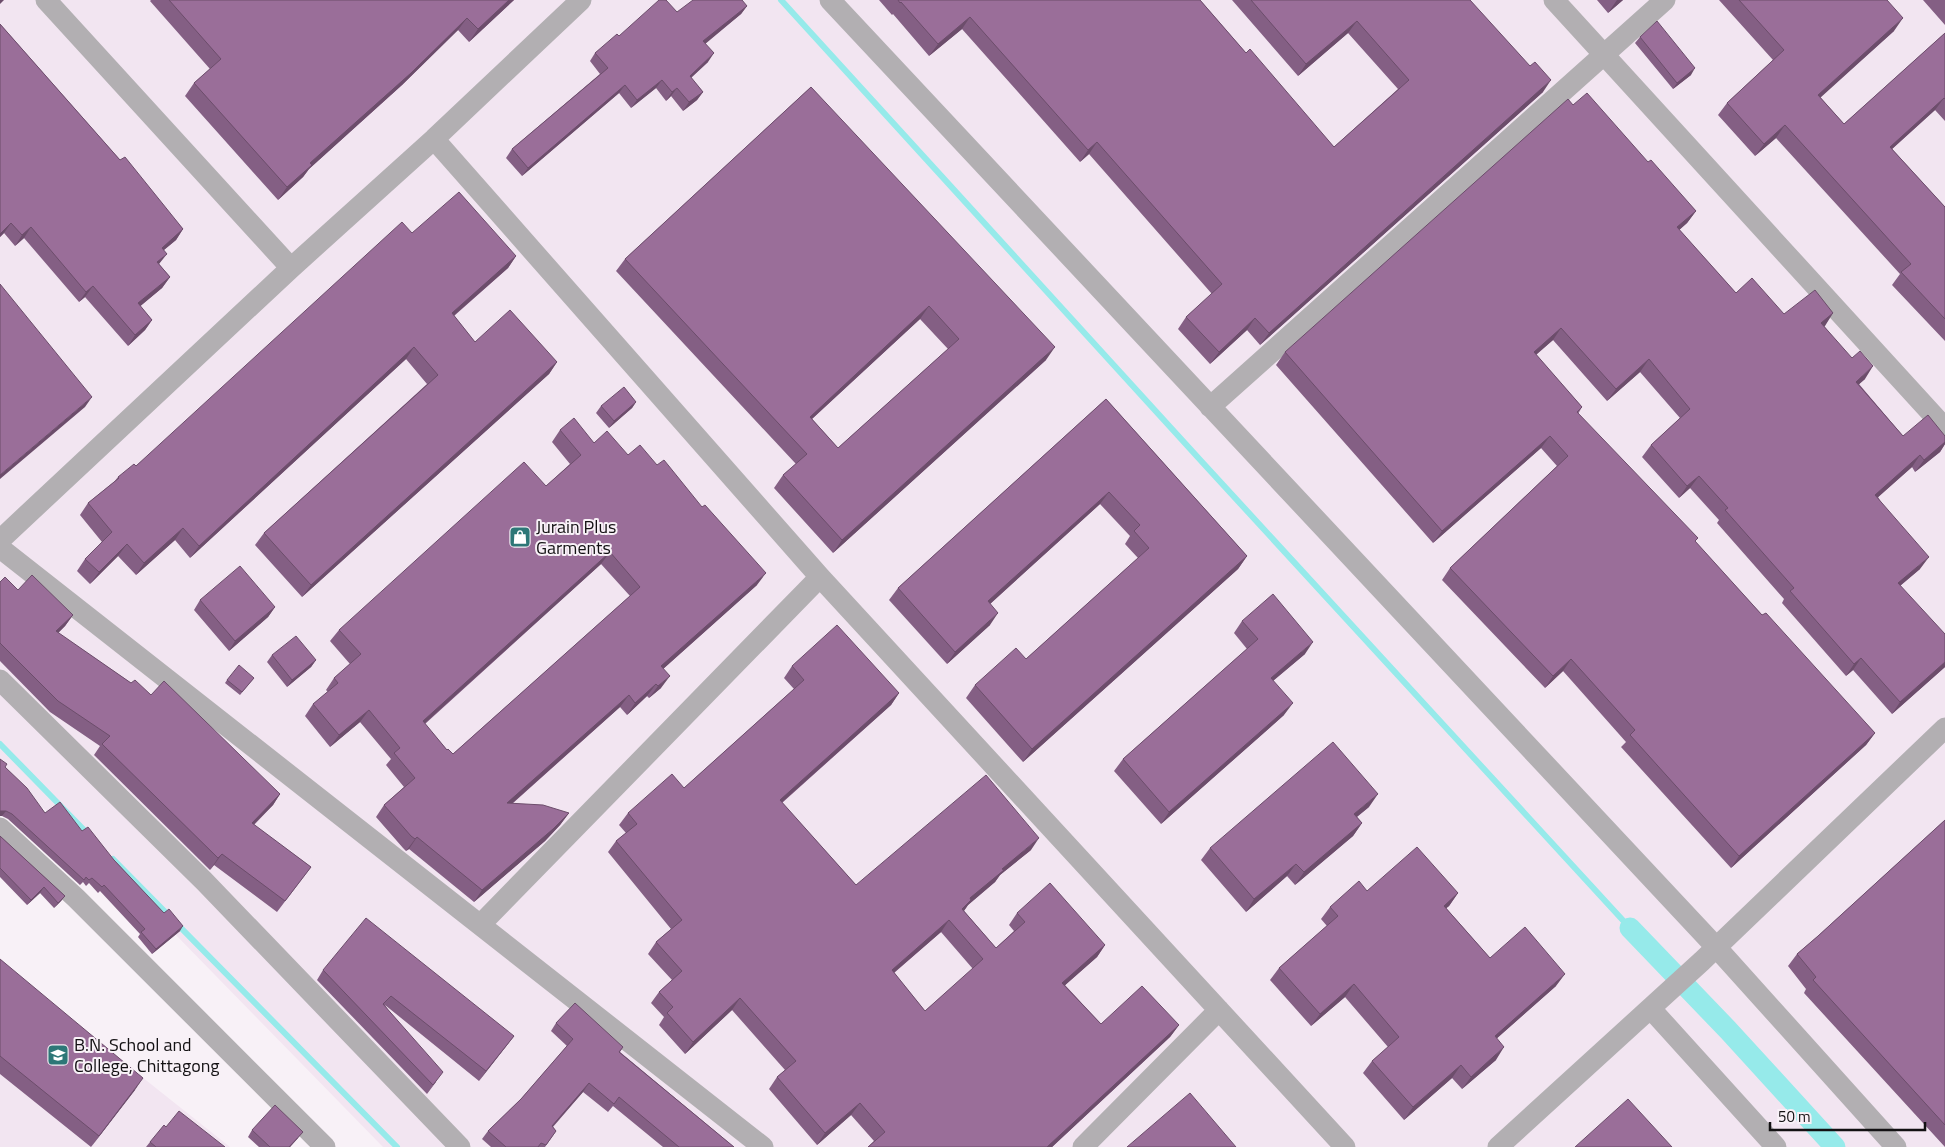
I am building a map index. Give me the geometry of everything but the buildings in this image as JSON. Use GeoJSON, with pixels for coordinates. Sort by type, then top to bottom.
{"type":"FeatureCollection","features":[{"type":"Feature","properties":{"kind":"street"},"geometry":{"type":"LineString","coordinates":[[46,0],[291,268]]}},
{"type":"Feature","properties":{"kind":"street"},"geometry":{"type":"LineString","coordinates":[[0,540],[291,268],[434,139],[581,0]]}},
{"type":"Feature","properties":{"kind":"street"},"geometry":{"type":"LineString","coordinates":[[830,0],[1210,407],[1709,954],[1896,1147]]}},
{"type":"Feature","properties":{"kind":"street"},"geometry":{"type":"LineString","coordinates":[[1554,0],[1945,428]]}},
{"type":"Feature","properties":{"kind":"street"},"geometry":{"type":"LineString","coordinates":[[1210,407],[1665,0]]}},
{"type":"Feature","properties":{"kind":"street"},"geometry":{"type":"LineString","coordinates":[[434,139],[820,577],[1345,1147]]}},
{"type":"Feature","properties":{"kind":"street"},"geometry":{"type":"LineString","coordinates":[[0,548],[763,1147]]}},
{"type":"Feature","properties":{"kind":"street"},"geometry":{"type":"LineString","coordinates":[[480,925],[820,577]]}},
{"type":"Feature","properties":{"kind":"street"},"geometry":{"type":"LineString","coordinates":[[0,680],[204,881],[460,1147]]}},
{"type":"Feature","properties":{"kind":"street"},"geometry":{"type":"LineString","coordinates":[[1498,1147],[1651,1009],[1945,728]]}},
{"type":"Feature","properties":{"kind":"street"},"geometry":{"type":"LineString","coordinates":[[0,828],[76,898],[325,1147]]}},
{"type":"Feature","properties":{"kind":"street"},"geometry":{"type":"LineString","coordinates":[[1651,1009],[1776,1147]]}},
{"type":"Feature","properties":{"kind":"street"},"geometry":{"type":"LineString","coordinates":[[1083,1147],[1219,1010]]}},
{"type":"Feature","properties":{"kind":"shaded area"},"geometry":{"type":"Polygon","coordinates":[[[0,0],[1945,0],[1945,1147],[383,1147],[91,848],[0,772],[0,0]]]}},
{"type":"Feature","properties":{"kind":"shaded area","name":"B.N. School and College, Chittagong"},"geometry":{"type":"Polygon","coordinates":[[[0,964],[230,1147],[0,1147],[0,964]]]}},
{"type":"Feature","properties":{"kind":"waterway"},"geometry":{"type":"LineString","coordinates":[[781,0],[1630,928]]}},
{"type":"Feature","properties":{"kind":"waterway"},"geometry":{"type":"LineString","coordinates":[[0,744],[90,836]]}},
{"type":"Feature","properties":{"kind":"waterway"},"geometry":{"type":"LineString","coordinates":[[113,859],[397,1147]]}},
{"type":"Feature","properties":{"kind":"waterway"},"geometry":{"type":"LineString","coordinates":[[1630,928],[1728,1030],[1835,1147]]}},
{"type":"Feature","properties":{"kind":"place","name":"Jurain Plus Garments"},"geometry":{"type":"Point","coordinates":[520,537]}},
{"type":"Feature","properties":{"kind":"place","name":"B.N. School and College, Chittagong"},"geometry":{"type":"Point","coordinates":[58,1055]}}]}
